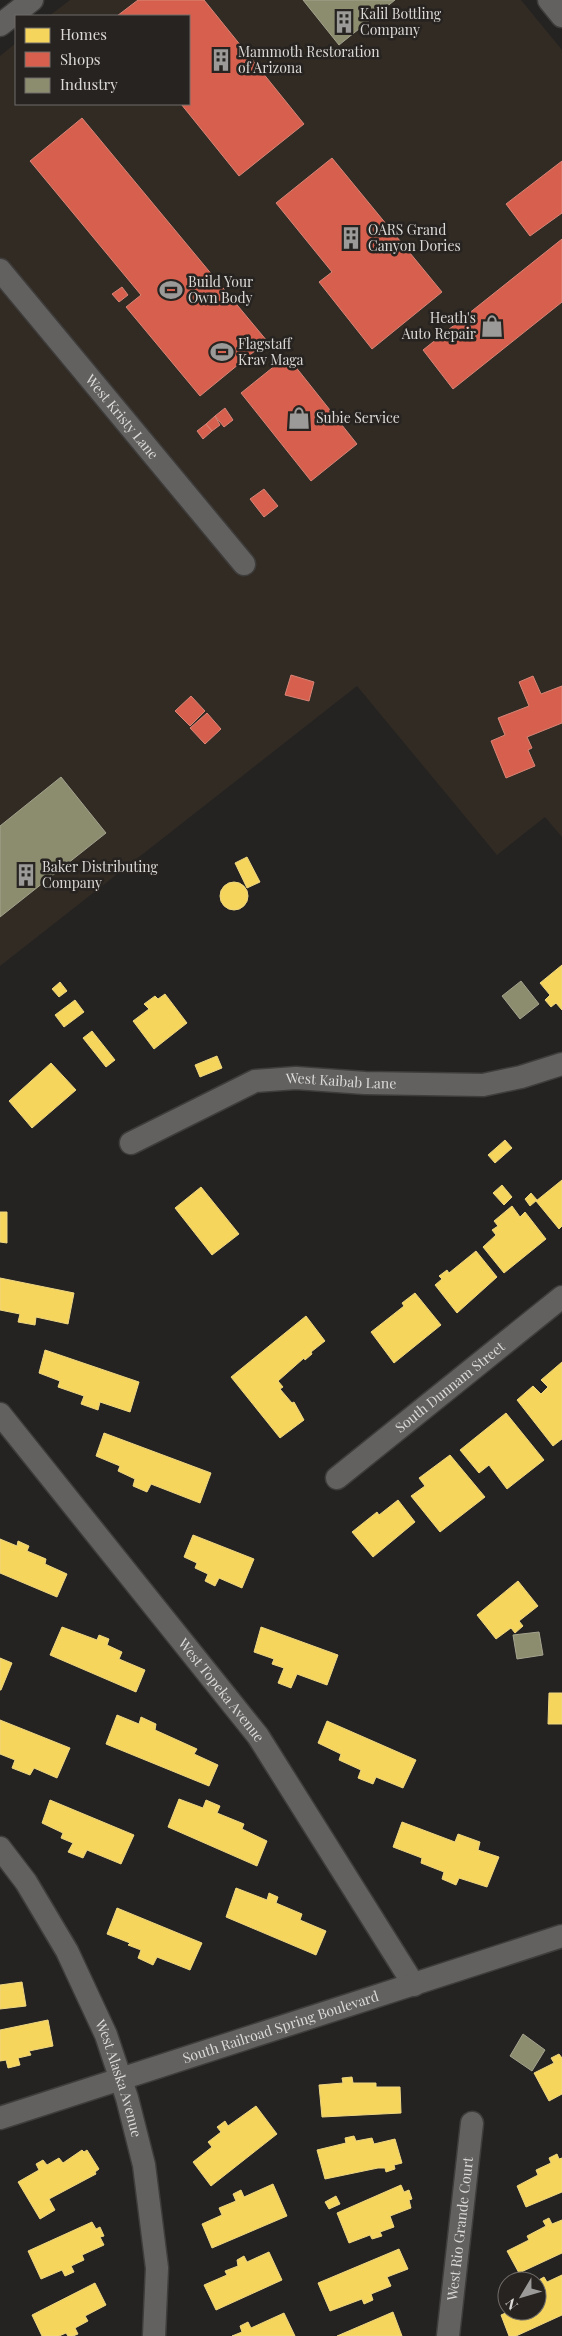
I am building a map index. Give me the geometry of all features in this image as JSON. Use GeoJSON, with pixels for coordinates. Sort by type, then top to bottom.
{"type":"FeatureCollection","features":[{"type":"Feature","properties":{"kind":"street"},"geometry":{"type":"LineString","coordinates":[[0,25],[32,0]]}},
{"type":"Feature","properties":{"kind":"street"},"geometry":{"type":"LineString","coordinates":[[549,0],[562,16]]}},
{"type":"Feature","properties":{"kind":"street","name":"West Kristy Lane"},"geometry":{"type":"LineString","coordinates":[[0,270],[244,564]]}},
{"type":"Feature","properties":{"kind":"street","name":"West Kaibab Lane"},"geometry":{"type":"LineString","coordinates":[[131,1143],[254,1081],[296,1078],[365,1083],[483,1085],[521,1077],[562,1064]]}},
{"type":"Feature","properties":{"kind":"street","name":"South Dunnam Street"},"geometry":{"type":"LineString","coordinates":[[338,1478],[562,1297]]}},
{"type":"Feature","properties":{"kind":"street","name":"West Topeka Avenue"},"geometry":{"type":"LineString","coordinates":[[0,1414],[258,1736],[414,1985]]}},
{"type":"Feature","properties":{"kind":"street","name":"West Alaska Avenue"},"geometry":{"type":"LineString","coordinates":[[0,1848],[26,1882],[67,1951],[106,2035],[121,2078],[144,2165],[156,2268],[154,2336]]}},
{"type":"Feature","properties":{"kind":"street","name":"South Railroad Spring Boulevard"},"geometry":{"type":"LineString","coordinates":[[0,2118],[562,1936]]}},
{"type":"Feature","properties":{"kind":"street","name":"West Rio Grande Court"},"geometry":{"type":"LineString","coordinates":[[448,2336],[472,2123]]}},
{"type":"Feature","properties":{"kind":"shaded area"},"geometry":{"type":"Polygon","coordinates":[[[70,0],[521,0],[562,50],[562,837],[545,817],[497,855],[357,686],[0,966],[0,56],[15,44],[15,105],[190,105],[190,15],[50,15],[70,0]]]}},
{"type":"Feature","properties":{"kind":"building: Homes"},"geometry":{"type":"Polygon","coordinates":[[[247,857],[260,882],[247,888],[235,863],[247,857]]]}},
{"type":"Feature","properties":{"kind":"building: Homes"},"geometry":{"type":"Polygon","coordinates":[[[234,882],[244,886],[248,896],[244,906],[234,910],[224,906],[220,896],[224,886],[234,882]]]}},
{"type":"Feature","properties":{"kind":"building: Homes"},"geometry":{"type":"Polygon","coordinates":[[[562,965],[562,1010],[556,1003],[551,1007],[545,1000],[550,995],[540,983],[562,965]]]}},
{"type":"Feature","properties":{"kind":"building: Homes"},"geometry":{"type":"Polygon","coordinates":[[[60,982],[67,991],[59,997],[52,989],[60,982]]]}},
{"type":"Feature","properties":{"kind":"building: Homes"},"geometry":{"type":"Polygon","coordinates":[[[165,994],[187,1023],[154,1049],[133,1021],[149,1009],[144,1004],[155,996],[158,999],[165,994]]]}},
{"type":"Feature","properties":{"kind":"building: Homes"},"geometry":{"type":"Polygon","coordinates":[[[75,1000],[84,1012],[64,1027],[55,1015],[75,1000]]]}},
{"type":"Feature","properties":{"kind":"building: Homes"},"geometry":{"type":"Polygon","coordinates":[[[92,1031],[115,1060],[106,1067],[83,1038],[92,1031]]]}},
{"type":"Feature","properties":{"kind":"building: Homes"},"geometry":{"type":"Polygon","coordinates":[[[217,1056],[222,1068],[200,1077],[195,1065],[217,1056]]]}},
{"type":"Feature","properties":{"kind":"building: Homes"},"geometry":{"type":"Polygon","coordinates":[[[51,1063],[76,1090],[32,1128],[9,1101],[51,1063]]]}},
{"type":"Feature","properties":{"kind":"building: Homes"},"geometry":{"type":"Polygon","coordinates":[[[505,1140],[512,1148],[495,1163],[488,1155],[505,1140]]]}},
{"type":"Feature","properties":{"kind":"building: Homes"},"geometry":{"type":"Polygon","coordinates":[[[562,1180],[562,1226],[559,1229],[536,1201],[562,1180]]]}},
{"type":"Feature","properties":{"kind":"building: Homes"},"geometry":{"type":"Polygon","coordinates":[[[502,1185],[512,1197],[504,1205],[493,1193],[502,1185]]]}},
{"type":"Feature","properties":{"kind":"building: Homes"},"geometry":{"type":"Polygon","coordinates":[[[201,1187],[239,1234],[212,1255],[175,1208],[201,1187]]]}},
{"type":"Feature","properties":{"kind":"building: Homes"},"geometry":{"type":"Polygon","coordinates":[[[531,1193],[537,1200],[530,1206],[525,1199],[531,1193]]]}},
{"type":"Feature","properties":{"kind":"building: Homes"},"geometry":{"type":"Polygon","coordinates":[[[512,1206],[520,1217],[525,1212],[546,1239],[504,1273],[483,1247],[496,1235],[492,1230],[498,1226],[494,1221],[512,1206]]]}},
{"type":"Feature","properties":{"kind":"building: Homes"},"geometry":{"type":"Polygon","coordinates":[[[0,1212],[7,1212],[7,1243],[0,1242],[0,1212]]]}},
{"type":"Feature","properties":{"kind":"building: Homes"},"geometry":{"type":"Polygon","coordinates":[[[476,1251],[497,1277],[457,1313],[435,1285],[442,1279],[439,1276],[447,1270],[449,1273],[476,1251]]]}},
{"type":"Feature","properties":{"kind":"building: Homes"},"geometry":{"type":"Polygon","coordinates":[[[0,1278],[74,1293],[68,1324],[36,1317],[35,1325],[18,1322],[20,1314],[0,1310],[0,1278]]]}},
{"type":"Feature","properties":{"kind":"building: Homes"},"geometry":{"type":"Polygon","coordinates":[[[415,1293],[441,1325],[394,1363],[371,1332],[404,1306],[402,1303],[415,1293]]]}},
{"type":"Feature","properties":{"kind":"building: Homes"},"geometry":{"type":"Polygon","coordinates":[[[306,1316],[325,1341],[311,1352],[312,1354],[305,1360],[304,1358],[278,1381],[283,1387],[280,1389],[292,1403],[294,1402],[304,1420],[280,1438],[231,1377],[306,1316]]]}},
{"type":"Feature","properties":{"kind":"building: Homes"},"geometry":{"type":"Polygon","coordinates":[[[45,1350],[139,1382],[130,1412],[100,1402],[98,1410],[81,1404],[84,1396],[58,1387],[60,1381],[39,1373],[45,1350]]]}},
{"type":"Feature","properties":{"kind":"building: Homes"},"geometry":{"type":"Polygon","coordinates":[[[562,1362],[562,1439],[553,1446],[517,1400],[533,1386],[541,1394],[548,1387],[541,1380],[562,1362]]]}},
{"type":"Feature","properties":{"kind":"building: Homes"},"geometry":{"type":"Polygon","coordinates":[[[506,1413],[544,1460],[507,1489],[489,1465],[479,1473],[460,1450],[506,1413]]]}},
{"type":"Feature","properties":{"kind":"building: Homes"},"geometry":{"type":"Polygon","coordinates":[[[104,1433],[211,1473],[200,1503],[151,1484],[147,1492],[133,1486],[135,1479],[118,1471],[120,1466],[96,1456],[104,1433]]]}},
{"type":"Feature","properties":{"kind":"building: Homes"},"geometry":{"type":"Polygon","coordinates":[[[450,1455],[485,1497],[440,1532],[411,1496],[425,1486],[419,1478],[450,1455]]]}},
{"type":"Feature","properties":{"kind":"building: Homes"},"geometry":{"type":"Polygon","coordinates":[[[398,1500],[415,1522],[373,1557],[352,1532],[377,1512],[379,1515],[398,1500]]]}},
{"type":"Feature","properties":{"kind":"building: Homes"},"geometry":{"type":"Polygon","coordinates":[[[193,1535],[254,1559],[242,1588],[219,1578],[215,1586],[205,1581],[208,1574],[195,1568],[197,1563],[184,1557],[193,1535]]]}},
{"type":"Feature","properties":{"kind":"building: Homes"},"geometry":{"type":"Polygon","coordinates":[[[0,1539],[17,1546],[18,1541],[29,1546],[27,1551],[46,1559],[45,1564],[67,1574],[57,1597],[0,1573],[0,1539]]]}},
{"type":"Feature","properties":{"kind":"building: Homes"},"geometry":{"type":"Polygon","coordinates":[[[518,1581],[538,1606],[519,1621],[523,1626],[515,1633],[511,1628],[496,1639],[477,1615],[518,1581]]]}},
{"type":"Feature","properties":{"kind":"building: Homes"},"geometry":{"type":"Polygon","coordinates":[[[62,1627],[97,1640],[99,1635],[109,1639],[107,1645],[122,1652],[119,1659],[145,1670],[136,1692],[50,1655],[62,1627]]]}},
{"type":"Feature","properties":{"kind":"building: Homes"},"geometry":{"type":"Polygon","coordinates":[[[261,1627],[338,1655],[327,1685],[297,1674],[291,1688],[278,1683],[284,1668],[272,1664],[274,1659],[254,1652],[261,1627]]]}},
{"type":"Feature","properties":{"kind":"building: Homes"},"geometry":{"type":"Polygon","coordinates":[[[0,1658],[12,1663],[1,1690],[0,1690],[0,1658]]]}},
{"type":"Feature","properties":{"kind":"building: Homes"},"geometry":{"type":"Polygon","coordinates":[[[549,1693],[562,1693],[562,1724],[548,1724],[549,1693]]]}},
{"type":"Feature","properties":{"kind":"building: Homes"},"geometry":{"type":"Polygon","coordinates":[[[117,1715],[139,1724],[141,1717],[156,1724],[155,1730],[197,1749],[194,1754],[218,1765],[209,1786],[106,1744],[117,1715]]]}},
{"type":"Feature","properties":{"kind":"building: Homes"},"geometry":{"type":"Polygon","coordinates":[[[0,1720],[70,1748],[57,1778],[34,1768],[30,1775],[12,1768],[15,1760],[0,1754],[0,1720]]]}},
{"type":"Feature","properties":{"kind":"building: Homes"},"geometry":{"type":"Polygon","coordinates":[[[327,1721],[416,1760],[403,1788],[376,1777],[373,1784],[358,1778],[361,1770],[339,1760],[341,1754],[318,1743],[327,1721]]]}},
{"type":"Feature","properties":{"kind":"building: Homes"},"geometry":{"type":"Polygon","coordinates":[[[179,1799],[203,1808],[206,1800],[220,1806],[217,1813],[244,1824],[242,1829],[267,1841],[257,1866],[168,1827],[179,1799]]]}},
{"type":"Feature","properties":{"kind":"building: Homes"},"geometry":{"type":"Polygon","coordinates":[[[50,1800],[134,1835],[121,1864],[87,1850],[83,1858],[68,1852],[73,1843],[61,1838],[63,1833],[42,1823],[50,1800]]]}},
{"type":"Feature","properties":{"kind":"building: Homes"},"geometry":{"type":"Polygon","coordinates":[[[402,1822],[455,1842],[458,1834],[480,1842],[478,1850],[499,1857],[487,1887],[459,1878],[456,1885],[442,1879],[444,1872],[421,1863],[422,1858],[393,1847],[402,1822]]]}},
{"type":"Feature","properties":{"kind":"building: Homes"},"geometry":{"type":"Polygon","coordinates":[[[236,1888],[267,1900],[269,1893],[278,1897],[276,1903],[302,1914],[300,1920],[326,1931],[316,1955],[226,1917],[236,1888]]]}},
{"type":"Feature","properties":{"kind":"building: Homes"},"geometry":{"type":"Polygon","coordinates":[[[117,1908],[202,1943],[190,1970],[157,1957],[153,1965],[138,1958],[141,1950],[128,1945],[130,1943],[107,1934],[117,1908]]]}},
{"type":"Feature","properties":{"kind":"building: Homes"},"geometry":{"type":"Polygon","coordinates":[[[22,1982],[26,2006],[0,2009],[0,1985],[22,1982]]]}},
{"type":"Feature","properties":{"kind":"building: Homes"},"geometry":{"type":"Polygon","coordinates":[[[48,2020],[53,2046],[29,2051],[31,2055],[18,2058],[20,2065],[8,2068],[6,2060],[0,2061],[0,2030],[48,2020]]]}},
{"type":"Feature","properties":{"kind":"building: Homes"},"geometry":{"type":"Polygon","coordinates":[[[559,2054],[562,2058],[562,2094],[549,2101],[534,2073],[554,2063],[551,2058],[559,2054]]]}},
{"type":"Feature","properties":{"kind":"building: Homes"},"geometry":{"type":"Polygon","coordinates":[[[352,2077],[353,2083],[376,2083],[376,2087],[400,2087],[401,2113],[322,2117],[319,2085],[343,2083],[342,2078],[352,2077]]]}},
{"type":"Feature","properties":{"kind":"building: Homes"},"geometry":{"type":"Polygon","coordinates":[[[256,2106],[277,2134],[211,2186],[193,2162],[212,2147],[208,2142],[221,2132],[217,2127],[225,2121],[228,2126],[256,2106]]]}},
{"type":"Feature","properties":{"kind":"building: Homes"},"geometry":{"type":"Polygon","coordinates":[[[354,2136],[356,2141],[372,2138],[374,2144],[395,2139],[402,2163],[394,2165],[395,2169],[386,2172],[385,2168],[378,2168],[325,2179],[317,2150],[346,2143],[345,2138],[354,2136]]]}},
{"type":"Feature","properties":{"kind":"building: Homes"},"geometry":{"type":"Polygon","coordinates":[[[82,2150],[84,2152],[87,2150],[99,2169],[95,2172],[96,2174],[49,2199],[55,2210],[40,2219],[18,2182],[39,2170],[36,2164],[43,2160],[47,2165],[59,2158],[63,2163],[82,2150]]]}},
{"type":"Feature","properties":{"kind":"building: Homes"},"geometry":{"type":"Polygon","coordinates":[[[557,2154],[559,2159],[562,2158],[562,2192],[526,2207],[517,2186],[538,2175],[536,2170],[551,2163],[549,2158],[557,2154]]]}},
{"type":"Feature","properties":{"kind":"building: Homes"},"geometry":{"type":"Polygon","coordinates":[[[273,2184],[287,2216],[212,2248],[202,2224],[222,2215],[219,2208],[236,2201],[233,2194],[241,2190],[244,2197],[273,2184]]]}},
{"type":"Feature","properties":{"kind":"building: Homes"},"geometry":{"type":"Polygon","coordinates":[[[401,2185],[404,2192],[409,2190],[412,2199],[409,2200],[411,2208],[390,2216],[394,2227],[380,2232],[382,2236],[372,2239],[370,2235],[349,2243],[337,2213],[401,2185]]]}},
{"type":"Feature","properties":{"kind":"building: Homes"},"geometry":{"type":"Polygon","coordinates":[[[336,2196],[340,2204],[329,2209],[325,2202],[336,2196]]]}},
{"type":"Feature","properties":{"kind":"building: Homes"},"geometry":{"type":"Polygon","coordinates":[[[549,2218],[552,2224],[562,2220],[562,2253],[523,2271],[518,2271],[507,2251],[529,2240],[527,2236],[546,2226],[543,2221],[549,2218]]]}},
{"type":"Feature","properties":{"kind":"building: Homes"},"geometry":{"type":"Polygon","coordinates":[[[92,2222],[96,2229],[100,2227],[104,2236],[100,2237],[104,2245],[82,2255],[84,2260],[71,2266],[74,2272],[65,2276],[62,2270],[41,2279],[28,2251],[92,2222]]]}},
{"type":"Feature","properties":{"kind":"building: Homes"},"geometry":{"type":"Polygon","coordinates":[[[399,2249],[408,2269],[387,2277],[391,2286],[371,2294],[373,2300],[364,2304],[362,2299],[330,2311],[318,2283],[399,2249]]]}},
{"type":"Feature","properties":{"kind":"building: Homes"},"geometry":{"type":"Polygon","coordinates":[[[269,2252],[282,2280],[216,2310],[204,2285],[227,2275],[225,2271],[238,2266],[237,2260],[244,2256],[247,2262],[269,2252]]]}},
{"type":"Feature","properties":{"kind":"building: Homes"},"geometry":{"type":"Polygon","coordinates":[[[562,2275],[562,2315],[516,2336],[509,2336],[503,2321],[547,2321],[547,2282],[562,2275]]]}},
{"type":"Feature","properties":{"kind":"building: Homes"},"geometry":{"type":"Polygon","coordinates":[[[95,2283],[106,2305],[85,2316],[88,2321],[75,2328],[78,2334],[73,2336],[68,2336],[66,2333],[59,2336],[42,2336],[32,2315],[95,2283]]]}},
{"type":"Feature","properties":{"kind":"building: Homes"},"geometry":{"type":"Polygon","coordinates":[[[393,2312],[402,2336],[337,2336],[393,2312]]]}},
{"type":"Feature","properties":{"kind":"building: Homes"},"geometry":{"type":"Polygon","coordinates":[[[284,2313],[295,2336],[232,2336],[242,2332],[240,2326],[248,2322],[251,2328],[284,2313]]]}},
{"type":"Feature","properties":{"kind":"building: Shops","name":"Mammoth Restoration of Arizona"},"geometry":{"type":"Polygon","coordinates":[[[138,0],[204,0],[304,124],[239,176],[182,105],[190,105],[190,15],[118,15],[138,0]]]}},
{"type":"Feature","properties":{"kind":"building: Shops"},"geometry":{"type":"Polygon","coordinates":[[[82,118],[267,341],[200,396],[126,307],[141,295],[30,161],[82,118]]]}},
{"type":"Feature","properties":{"kind":"building: Shops","name":"OARS Grand Canyon Dories"},"geometry":{"type":"Polygon","coordinates":[[[332,158],[442,292],[372,349],[319,282],[332,272],[276,203],[332,158]]]}},
{"type":"Feature","properties":{"kind":"building: Shops"},"geometry":{"type":"Polygon","coordinates":[[[562,161],[562,213],[530,236],[506,204],[562,161]]]}},
{"type":"Feature","properties":{"kind":"building: Shops","name":"Heath's Auto Repair"},"geometry":{"type":"Polygon","coordinates":[[[562,239],[562,302],[453,389],[423,350],[562,239]]]}},
{"type":"Feature","properties":{"kind":"building: Shops"},"geometry":{"type":"Polygon","coordinates":[[[122,287],[128,295],[119,302],[112,294],[122,287]]]}},
{"type":"Feature","properties":{"kind":"building: Shops"},"geometry":{"type":"Polygon","coordinates":[[[287,356],[357,444],[311,481],[241,393],[287,356]]]}},
{"type":"Feature","properties":{"kind":"building: Shops"},"geometry":{"type":"Polygon","coordinates":[[[225,408],[233,420],[224,427],[215,416],[225,408]]]}},
{"type":"Feature","properties":{"kind":"building: Shops"},"geometry":{"type":"Polygon","coordinates":[[[215,416],[220,425],[212,431],[206,424],[215,416]]]}},
{"type":"Feature","properties":{"kind":"building: Shops"},"geometry":{"type":"Polygon","coordinates":[[[206,424],[212,431],[203,439],[197,431],[206,424]]]}},
{"type":"Feature","properties":{"kind":"building: Shops"},"geometry":{"type":"Polygon","coordinates":[[[264,489],[278,506],[264,517],[250,499],[264,489]]]}},
{"type":"Feature","properties":{"kind":"building: Shops"},"geometry":{"type":"Polygon","coordinates":[[[291,675],[314,682],[309,701],[285,695],[291,675]]]}},
{"type":"Feature","properties":{"kind":"building: Shops"},"geometry":{"type":"Polygon","coordinates":[[[533,676],[541,694],[562,686],[562,723],[527,737],[532,748],[528,750],[535,766],[506,778],[491,741],[505,735],[498,718],[529,706],[519,682],[533,676]]]}},
{"type":"Feature","properties":{"kind":"building: Shops"},"geometry":{"type":"Polygon","coordinates":[[[191,696],[205,711],[190,726],[175,711],[191,696]]]}},
{"type":"Feature","properties":{"kind":"building: Shops"},"geometry":{"type":"Polygon","coordinates":[[[207,713],[221,729],[205,744],[190,728],[207,713]]]}},
{"type":"Feature","properties":{"kind":"building: Industry","name":"Kalil Bottling Company"},"geometry":{"type":"Polygon","coordinates":[[[303,0],[395,0],[339,45],[303,0]]]}},
{"type":"Feature","properties":{"kind":"building: Industry","name":"Baker Distributing Company"},"geometry":{"type":"Polygon","coordinates":[[[61,777],[106,833],[0,917],[0,826],[61,777]]]}},
{"type":"Feature","properties":{"kind":"building: Industry"},"geometry":{"type":"Polygon","coordinates":[[[521,981],[539,1004],[520,1019],[502,996],[521,981]]]}},
{"type":"Feature","properties":{"kind":"building: Industry"},"geometry":{"type":"Polygon","coordinates":[[[539,1632],[543,1655],[517,1659],[513,1635],[539,1632]]]}},
{"type":"Feature","properties":{"kind":"building: Industry"},"geometry":{"type":"Polygon","coordinates":[[[523,2034],[545,2050],[532,2071],[510,2056],[523,2034]]]}},
{"type":"Feature","properties":{"kind":"place","name":"Kalil Bottling Company"},"geometry":{"type":"Point","coordinates":[344,22]}},
{"type":"Feature","properties":{"kind":"place","name":"Mammoth Restoration of Arizona"},"geometry":{"type":"Point","coordinates":[221,60]}},
{"type":"Feature","properties":{"kind":"place","name":"OARS Grand Canyon Dories"},"geometry":{"type":"Point","coordinates":[351,238]}},
{"type":"Feature","properties":{"kind":"place","name":"Build Your Own Body"},"geometry":{"type":"Point","coordinates":[171,290]}},
{"type":"Feature","properties":{"kind":"place","name":"Heath's Auto Repair"},"geometry":{"type":"Point","coordinates":[492,326]}},
{"type":"Feature","properties":{"kind":"place","name":"Flagstaff Krav Maga"},"geometry":{"type":"Point","coordinates":[222,352]}},
{"type":"Feature","properties":{"kind":"place","name":"Subie Service"},"geometry":{"type":"Point","coordinates":[299,418]}},
{"type":"Feature","properties":{"kind":"place","name":"Baker Distributing Company"},"geometry":{"type":"Point","coordinates":[26,875]}}]}
